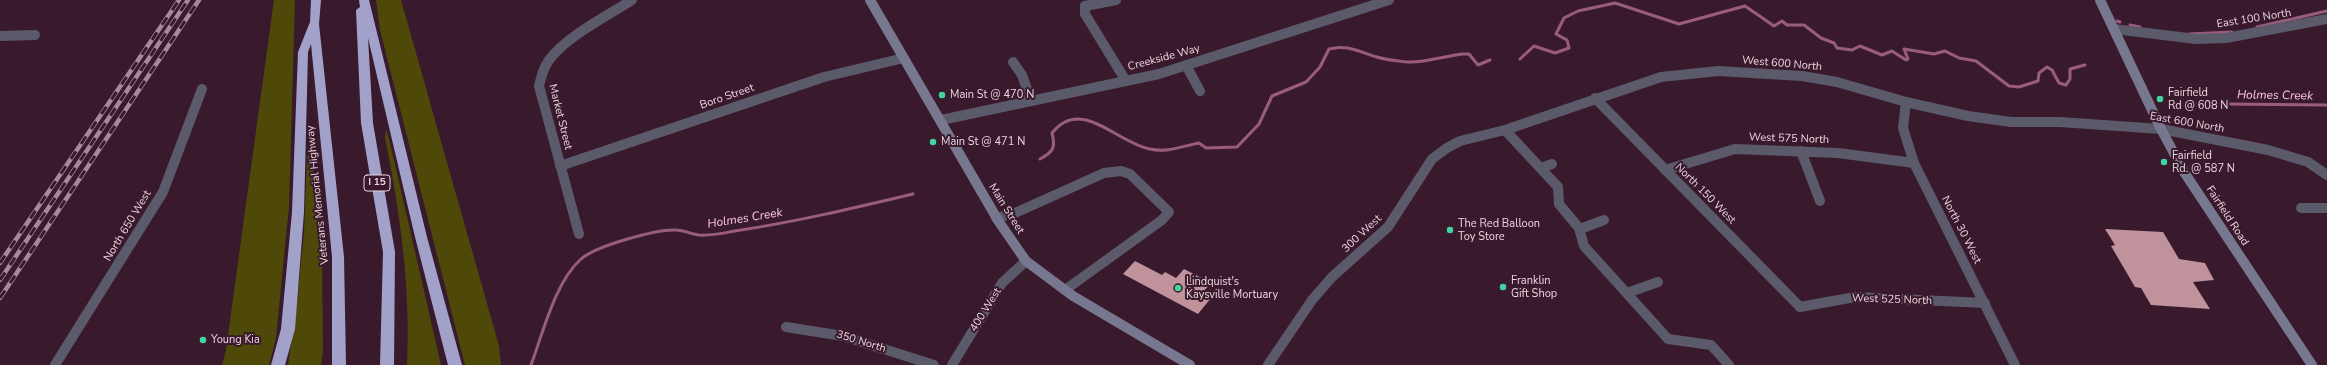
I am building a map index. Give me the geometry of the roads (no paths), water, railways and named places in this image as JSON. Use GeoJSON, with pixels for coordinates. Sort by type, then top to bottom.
{"type":"FeatureCollection","features":[{"type":"Feature","properties":{"kind":"highway"},"geometry":{"type":"LineString","coordinates":[[278,365],[288,329],[298,212],[303,52],[315,22],[316,0]]}},
{"type":"Feature","properties":{"kind":"highway"},"geometry":{"type":"LineString","coordinates":[[362,0],[421,237],[455,365]]}},
{"type":"Feature","properties":{"kind":"highway","name":"I 15"},"geometry":{"type":"LineString","coordinates":[[362,0],[367,123],[389,252],[387,365]]}},
{"type":"Feature","properties":{"kind":"highway","name":"Veterans Memorial Highway"},"geometry":{"type":"LineString","coordinates":[[315,22],[338,257],[339,365]]}},
{"type":"Feature","properties":{"kind":"main road","name":"Main Street"},"geometry":{"type":"LineString","coordinates":[[870,0],[941,120],[996,218],[1026,261],[1065,290],[1190,365]]}},
{"type":"Feature","properties":{"kind":"main road","name":"Fairfield Road"},"geometry":{"type":"LineString","coordinates":[[2100,0],[2161,129],[2196,190],[2312,365]]}},
{"type":"Feature","properties":{"kind":"street","name":"Market Street"},"geometry":{"type":"LineString","coordinates":[[579,234],[539,86],[542,73],[550,59],[566,45],[632,0]]}},
{"type":"Feature","properties":{"kind":"street"},"geometry":{"type":"LineString","coordinates":[[1116,0],[1085,6],[1085,14],[1126,81]]}},
{"type":"Feature","properties":{"kind":"street","name":"Creekside Way"},"geometry":{"type":"LineString","coordinates":[[941,120],[1126,81],[1186,65],[1390,0]]}},
{"type":"Feature","properties":{"kind":"street","name":"East 100 North"},"geometry":{"type":"LineString","coordinates":[[2114,29],[2196,39],[2226,38],[2327,19]]}},
{"type":"Feature","properties":{"kind":"street"},"geometry":{"type":"LineString","coordinates":[[0,36],[35,35]]}},
{"type":"Feature","properties":{"kind":"street","name":"Boro Street"},"geometry":{"type":"LineString","coordinates":[[560,166],[824,77],[904,58]]}},
{"type":"Feature","properties":{"kind":"street"},"geometry":{"type":"LineString","coordinates":[[1013,62],[1022,75],[1031,101]]}},
{"type":"Feature","properties":{"kind":"street"},"geometry":{"type":"LineString","coordinates":[[1186,65],[1200,91]]}},
{"type":"Feature","properties":{"kind":"street","name":"West 600 North"},"geometry":{"type":"LineString","coordinates":[[1505,130],[1595,98],[1661,77],[1718,71],[1762,72],[1809,77],[1877,92],[1906,102],[1968,116],[2011,122],[2060,122]]}},
{"type":"Feature","properties":{"kind":"street","name":"North 650 West"},"geometry":{"type":"LineString","coordinates":[[55,365],[163,192],[202,89]]}},
{"type":"Feature","properties":{"kind":"street","name":"North 150 West"},"geometry":{"type":"LineString","coordinates":[[1595,98],[1800,307]]}},
{"type":"Feature","properties":{"kind":"street","name":"North 30 West"},"geometry":{"type":"LineString","coordinates":[[1906,102],[1902,128],[1914,162],[2015,365]]}},
{"type":"Feature","properties":{"kind":"street","name":"East 600 North"},"geometry":{"type":"LineString","coordinates":[[2060,122],[2161,129],[2268,150],[2308,162],[2327,175]]}},
{"type":"Feature","properties":{"kind":"street"},"geometry":{"type":"LineString","coordinates":[[1505,130],[1558,187],[1559,204],[1580,229],[1584,246],[1668,339],[1686,343],[1711,345],[1729,365]]}},
{"type":"Feature","properties":{"kind":"street","name":"300 West"},"geometry":{"type":"LineString","coordinates":[[1268,365],[1312,300],[1332,277],[1388,227],[1398,215],[1432,159],[1460,141],[1505,130]]}},
{"type":"Feature","properties":{"kind":"street","name":"West 575 North"},"geometry":{"type":"LineString","coordinates":[[1665,170],[1716,153],[1735,149],[1838,153],[1914,162]]}},
{"type":"Feature","properties":{"kind":"street"},"geometry":{"type":"LineString","coordinates":[[1802,151],[1820,201]]}},
{"type":"Feature","properties":{"kind":"street"},"geometry":{"type":"LineString","coordinates":[[1541,168],[1552,164]]}},
{"type":"Feature","properties":{"kind":"street"},"geometry":{"type":"LineString","coordinates":[[996,218],[1015,213],[1104,173],[1115,171],[1128,173],[1169,212],[1162,220],[1065,290]]}},
{"type":"Feature","properties":{"kind":"street"},"geometry":{"type":"LineString","coordinates":[[2301,208],[2327,208]]}},
{"type":"Feature","properties":{"kind":"street"},"geometry":{"type":"LineString","coordinates":[[1580,229],[1604,220]]}},
{"type":"Feature","properties":{"kind":"street","name":"400 West"},"geometry":{"type":"LineString","coordinates":[[952,365],[1002,284],[1026,261]]}},
{"type":"Feature","properties":{"kind":"street"},"geometry":{"type":"LineString","coordinates":[[1627,293],[1658,282]]}},
{"type":"Feature","properties":{"kind":"street","name":"West 525 North"},"geometry":{"type":"LineString","coordinates":[[1800,307],[1855,297],[1985,303]]}},
{"type":"Feature","properties":{"kind":"street","name":"350 North"},"geometry":{"type":"LineString","coordinates":[[786,327],[828,332],[934,365]]}},
{"type":"Feature","properties":{"kind":"waterway","name":"Holmes Creek"},"geometry":{"type":"LineString","coordinates":[[1520,59],[1534,46],[1555,53],[1569,48],[1567,40],[1556,34],[1564,18],[1578,11],[1615,3],[1679,24],[1745,6],[1774,26],[1782,21],[1787,25],[1804,25],[1821,38],[1834,43],[1837,48],[1852,50],[1860,46],[1882,55],[1892,51],[1906,60],[1908,59],[1904,49],[1934,54],[1945,51],[1959,58],[1976,61],[2009,86],[2019,87],[2038,81],[2039,73],[2047,67],[2052,70],[2059,83],[2066,85],[2070,79],[2070,69],[2085,65]]}},
{"type":"Feature","properties":{"kind":"waterway"},"geometry":{"type":"LineString","coordinates":[[2257,27],[2327,11]]}},
{"type":"Feature","properties":{"kind":"waterway"},"geometry":{"type":"LineString","coordinates":[[2130,25],[2140,27]]}},
{"type":"Feature","properties":{"kind":"waterway"},"geometry":{"type":"LineString","coordinates":[[2189,34],[2232,32]]}},
{"type":"Feature","properties":{"kind":"waterway","name":"Holmes Creek"},"geometry":{"type":"LineString","coordinates":[[1040,159],[1051,152],[1054,142],[1052,133],[1063,123],[1075,119],[1087,120],[1100,125],[1125,139],[1150,149],[1169,150],[1199,143],[1206,148],[1237,147],[1259,124],[1272,96],[1306,82],[1320,67],[1329,49],[1342,47],[1384,59],[1407,62],[1463,54],[1469,54],[1478,65],[1490,60]]}},
{"type":"Feature","properties":{"kind":"waterway","name":"Holmes Creek"},"geometry":{"type":"LineString","coordinates":[[2224,104],[2327,105]]}},
{"type":"Feature","properties":{"kind":"waterway","name":"Holmes Creek"},"geometry":{"type":"LineString","coordinates":[[531,365],[551,309],[564,281],[581,259],[599,249],[627,239],[655,232],[676,230],[699,235],[717,234],[802,219],[913,194]]}},
{"type":"Feature","properties":{"kind":"railway"},"geometry":{"type":"LineString","coordinates":[[0,263],[179,0]]}},
{"type":"Feature","properties":{"kind":"railway"},"geometry":{"type":"LineString","coordinates":[[0,280],[188,0]]}},
{"type":"Feature","properties":{"kind":"railway"},"geometry":{"type":"LineString","coordinates":[[0,298],[199,0]]}},
{"type":"Feature","properties":{"kind":"place","name":"Main St @ 470 N"},"geometry":{"type":"Point","coordinates":[942,95]}},
{"type":"Feature","properties":{"kind":"place","name":"Fairfield Rd @ 608 N"},"geometry":{"type":"Point","coordinates":[2160,99]}},
{"type":"Feature","properties":{"kind":"place","name":"Main St @ 471 N"},"geometry":{"type":"Point","coordinates":[933,142]}},
{"type":"Feature","properties":{"kind":"place","name":"Fairfield Rd. @ 587 N"},"geometry":{"type":"Point","coordinates":[2164,162]}},
{"type":"Feature","properties":{"kind":"place","name":"The Red Balloon Toy Store"},"geometry":{"type":"Point","coordinates":[1450,230]}},
{"type":"Feature","properties":{"kind":"place","name":"Franklin Gift Shop"},"geometry":{"type":"Point","coordinates":[1503,287]}},
{"type":"Feature","properties":{"kind":"place","name":"Lindquist's Kaysville Mortuary"},"geometry":{"type":"Point","coordinates":[1178,288]}},
{"type":"Feature","properties":{"kind":"place","name":"Young Kia"},"geometry":{"type":"Point","coordinates":[203,340]}}]}
